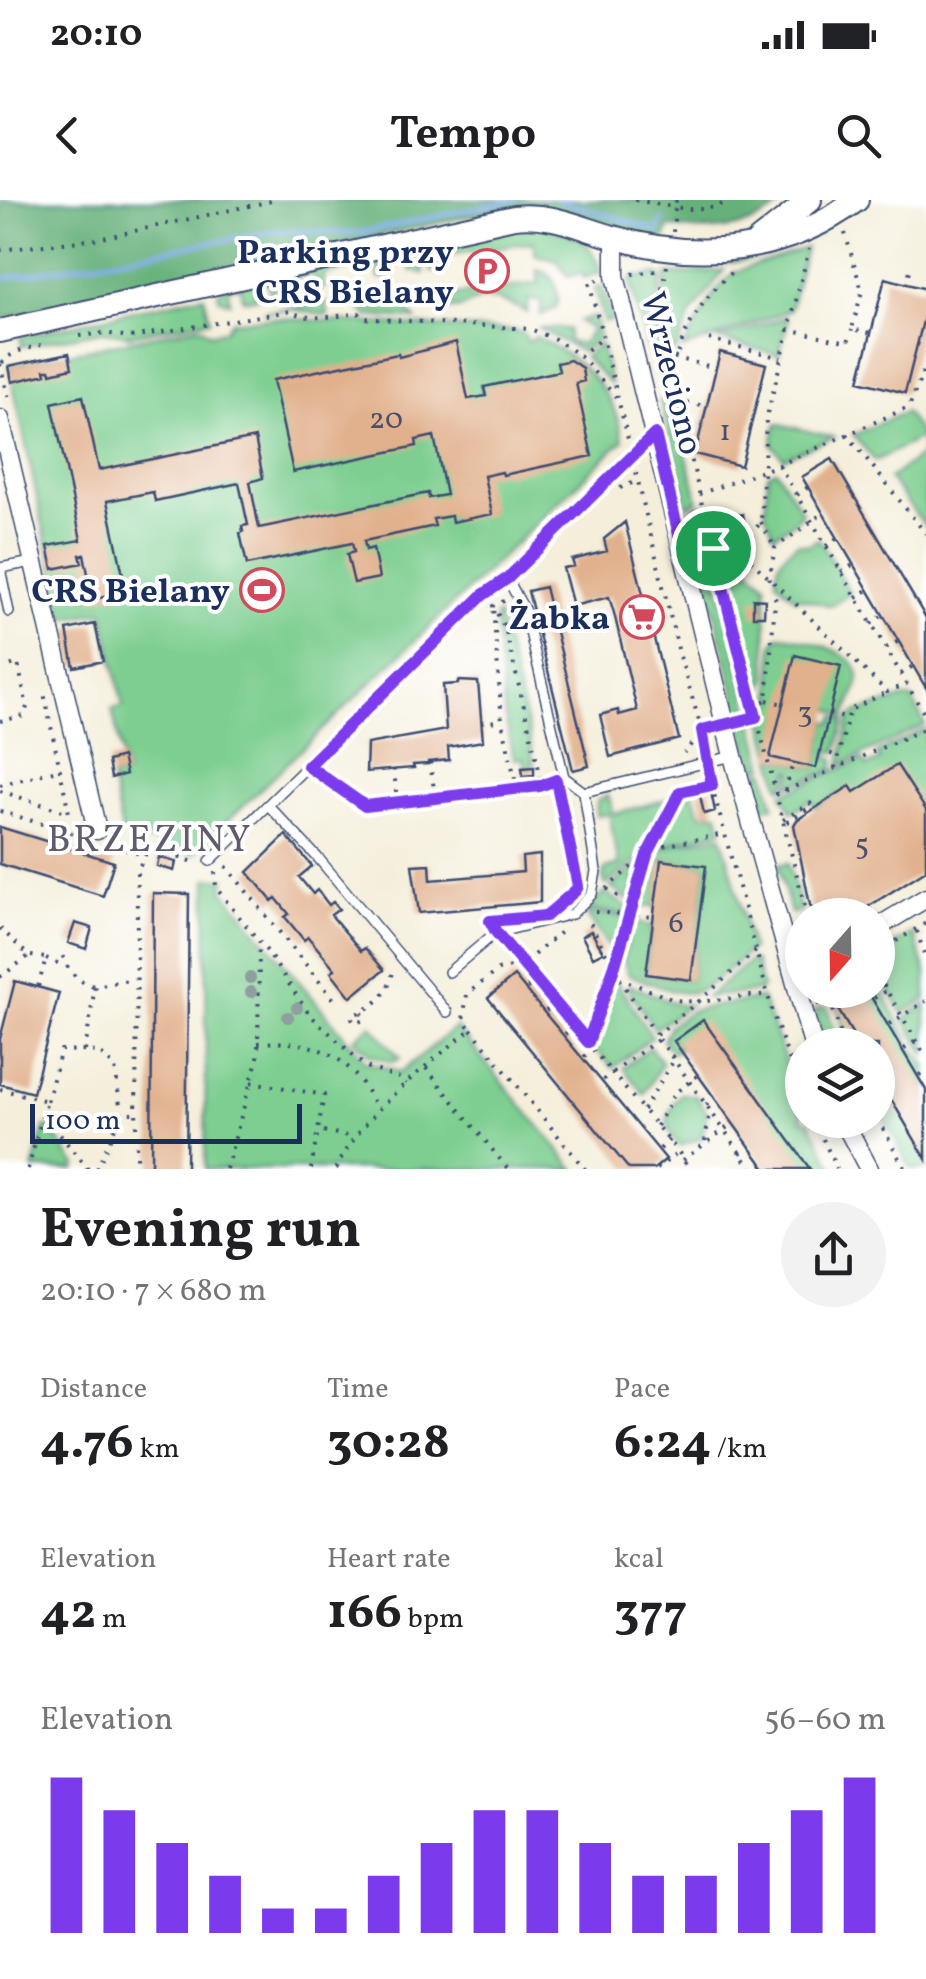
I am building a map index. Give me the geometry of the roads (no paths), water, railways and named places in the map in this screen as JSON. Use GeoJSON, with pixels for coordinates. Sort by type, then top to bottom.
{"type":"FeatureCollection","features":[{"type":"Feature","properties":{"kind":"street"},"geometry":{"type":"LineString","coordinates":[[744,257],[810,200]]}},
{"type":"Feature","properties":{"kind":"street"},"geometry":{"type":"LineString","coordinates":[[0,331],[514,217],[551,216],[615,238],[675,251],[744,257],[821,224],[857,200]]}},
{"type":"Feature","properties":{"kind":"street","name":"Wrzeciono"},"geometry":{"type":"LineString","coordinates":[[615,238],[615,276],[733,756],[785,933]]}},
{"type":"Feature","properties":{"kind":"street"},"geometry":{"type":"LineString","coordinates":[[0,419],[97,830]]}},
{"type":"Feature","properties":{"kind":"street"},"geometry":{"type":"LineString","coordinates":[[895,917],[926,898]]}},
{"type":"Feature","properties":{"kind":"street"},"geometry":{"type":"LineString","coordinates":[[853,1138],[869,1169]]}},
{"type":"Feature","properties":{"kind":"lane"},"geometry":{"type":"LineString","coordinates":[[212,865],[268,804],[655,434]]}},
{"type":"Feature","properties":{"kind":"lane"},"geometry":{"type":"LineString","coordinates":[[684,556],[748,538]]}},
{"type":"Feature","properties":{"kind":"lane"},"geometry":{"type":"LineString","coordinates":[[9,612],[0,568],[32,562]]}},
{"type":"Feature","properties":{"kind":"lane"},"geometry":{"type":"LineString","coordinates":[[508,578],[525,612],[560,778],[584,792],[733,756]]}},
{"type":"Feature","properties":{"kind":"lane"},"geometry":{"type":"LineString","coordinates":[[449,972],[496,932],[572,914],[592,894],[596,872],[584,792]]}},
{"type":"Feature","properties":{"kind":"lane"},"geometry":{"type":"LineString","coordinates":[[268,804],[447,1012]]}},
{"type":"Feature","properties":{"kind":"waterway"},"geometry":{"type":"LineString","coordinates":[[0,279],[276,231],[359,233],[515,200]]}},
{"type":"Feature","properties":{"kind":"waterway"},"geometry":{"type":"LineString","coordinates":[[558,200],[658,231],[662,220]]}},
{"type":"Feature","properties":{"kind":"place","name":"Parking przy CRS Bielany"},"geometry":{"type":"Point","coordinates":[487,271]}},
{"type":"Feature","properties":{"kind":"place","name":"CRS Bielany"},"geometry":{"type":"Point","coordinates":[262,590]}},
{"type":"Feature","properties":{"kind":"place","name":"Żabka"},"geometry":{"type":"Point","coordinates":[642,617]}},
{"type":"Feature","properties":{"kind":"district","name":"BRZEZINY"},"geometry":{"type":"Point","coordinates":[150,838]}}]}
